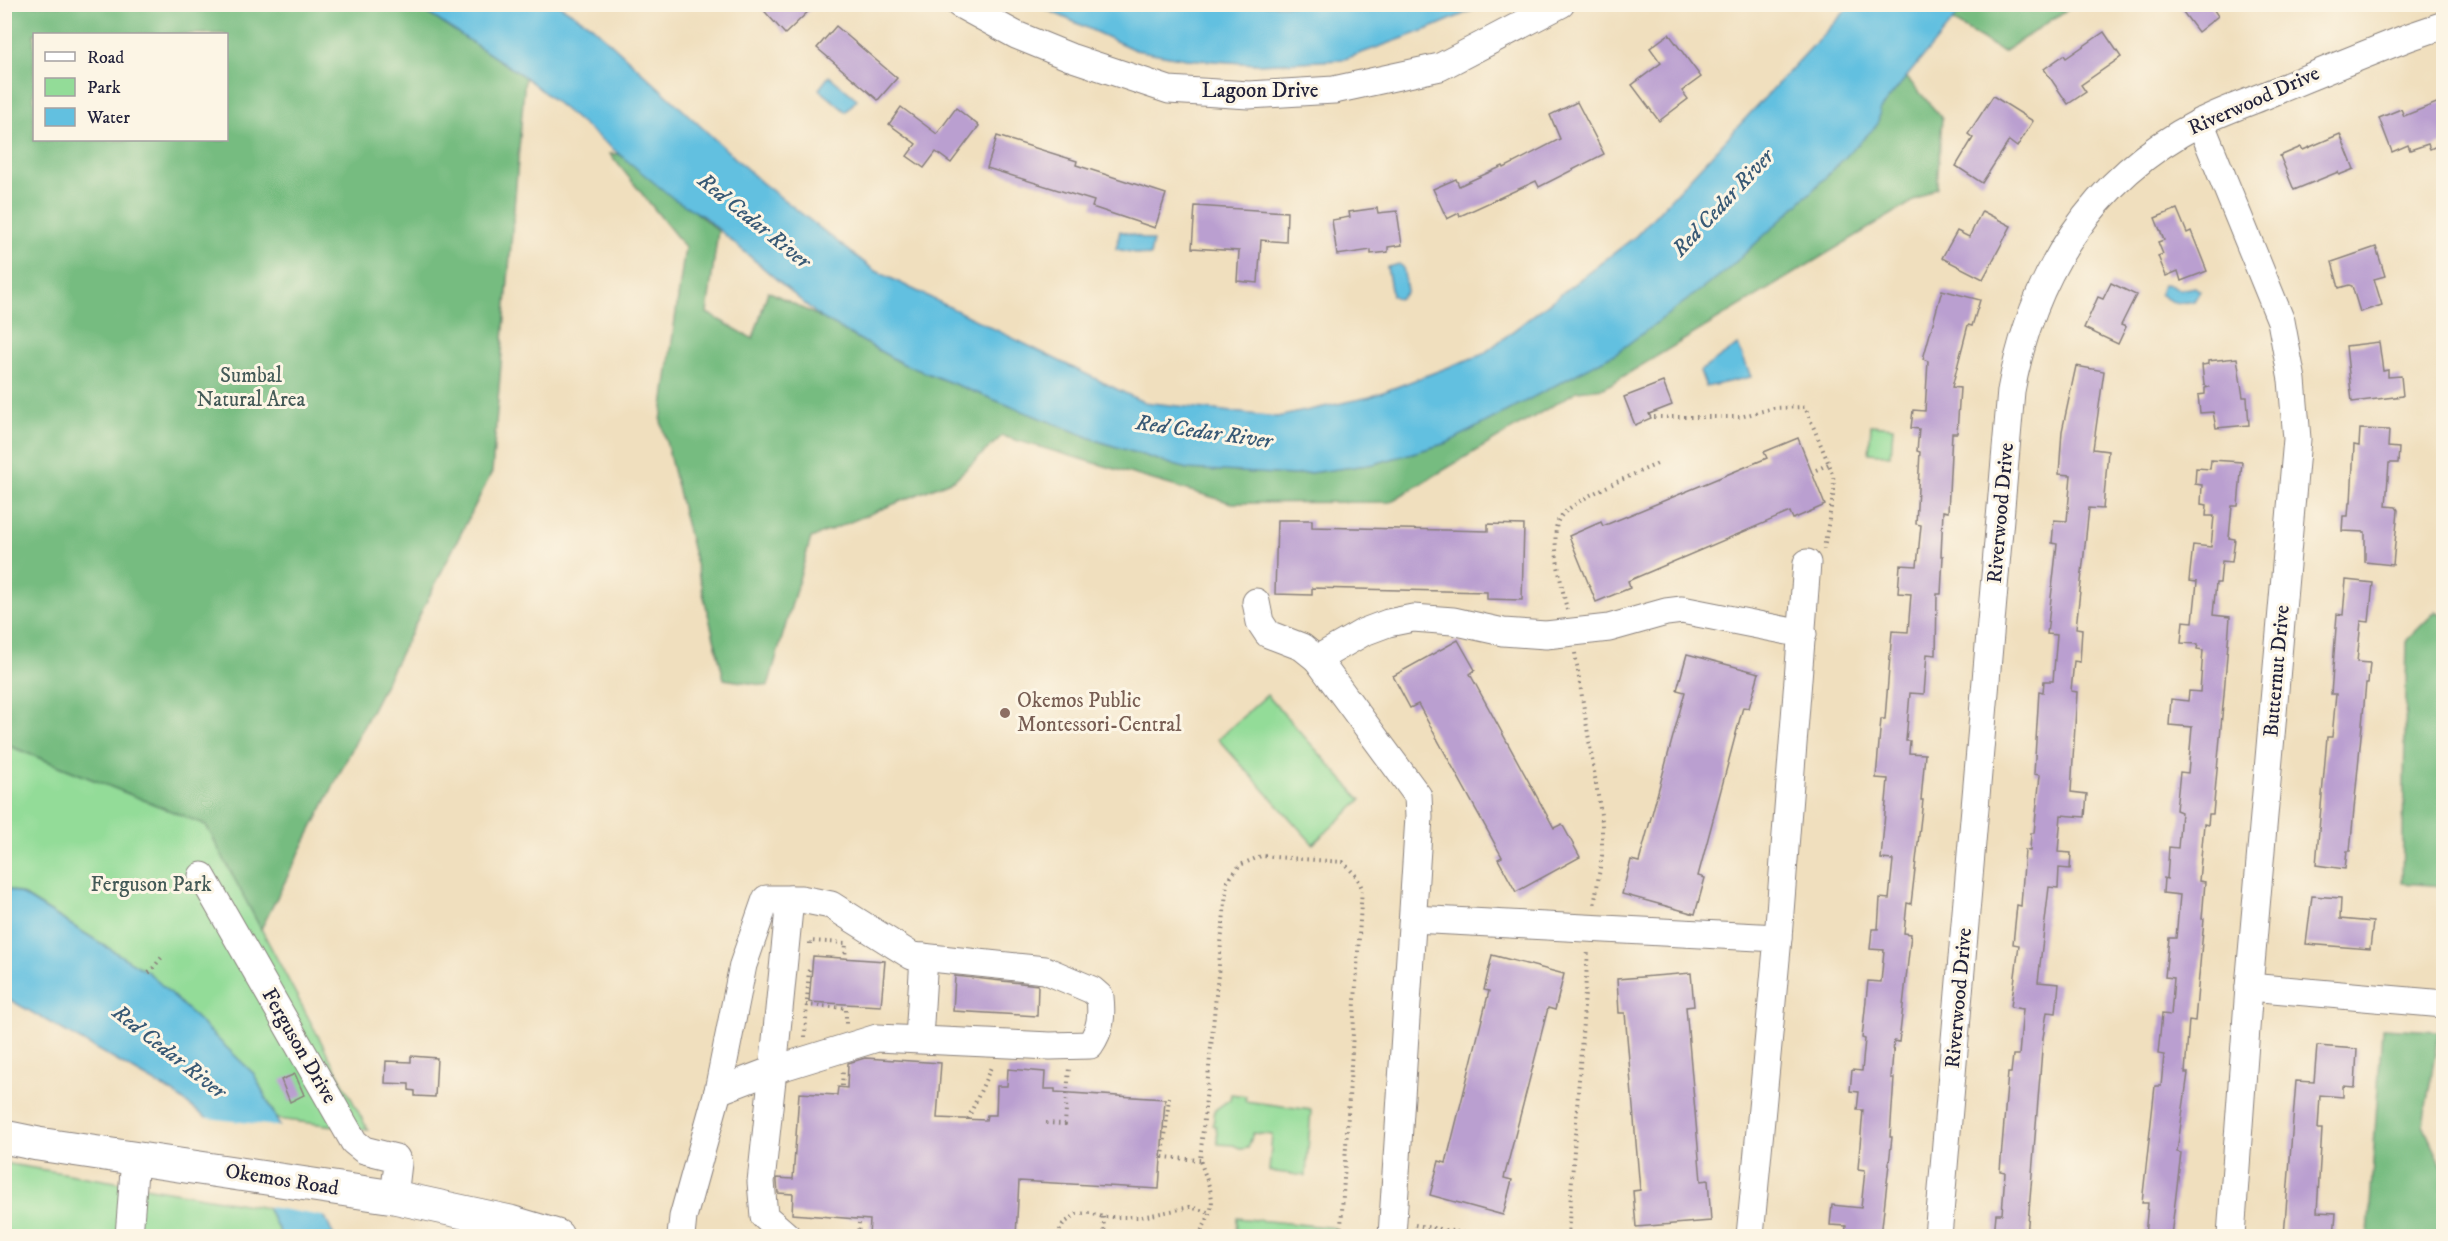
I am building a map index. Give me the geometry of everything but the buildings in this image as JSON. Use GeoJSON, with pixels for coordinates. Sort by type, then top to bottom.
{"type":"FeatureCollection","features":[{"type":"Feature","properties":{"kind":"main road","name":"Okemos Road"},"geometry":{"type":"LineString","coordinates":[[4,1137],[394,1197],[510,1222],[557,1236]]}},
{"type":"Feature","properties":{"kind":"street","name":"Lagoon Drive"},"geometry":{"type":"LineString","coordinates":[[959,4],[1016,35],[1070,57],[1169,90],[1248,95],[1334,90],[1440,67],[1561,4]]}},
{"type":"Feature","properties":{"kind":"street","name":"Riverwood Drive"},"geometry":{"type":"LineString","coordinates":[[1938,1236],[2011,392],[2025,329],[2041,290],[2067,243],[2084,219],[2125,174],[2174,138],[2200,122],[2359,57],[2444,26]]}},
{"type":"Feature","properties":{"kind":"street","name":"Butternut Drive"},"geometry":{"type":"LineString","coordinates":[[2200,122],[2281,321],[2292,380],[2296,429],[2249,987],[2231,1236]]}},
{"type":"Feature","properties":{"kind":"street"},"geometry":{"type":"LineString","coordinates":[[1750,1236],[1778,938],[1807,563]]}},
{"type":"Feature","properties":{"kind":"street"},"geometry":{"type":"LineString","coordinates":[[1256,602],[1264,630],[1272,636],[1302,647],[1317,659],[1418,796],[1419,817],[1393,1229]]}},
{"type":"Feature","properties":{"kind":"street"},"geometry":{"type":"LineString","coordinates":[[1317,659],[1364,632],[1388,623],[1413,618],[1453,621],[1503,632],[1572,634],[1609,628],[1666,612],[1682,610],[1803,634]]}},
{"type":"Feature","properties":{"kind":"street","name":"Ferguson Drive"},"geometry":{"type":"LineString","coordinates":[[202,876],[354,1142],[364,1150],[396,1158],[398,1163],[394,1197]]}},
{"type":"Feature","properties":{"kind":"street"},"geometry":{"type":"LineString","coordinates":[[681,1236],[683,1217],[718,1091],[743,965],[766,898],[831,905],[912,956],[1045,970],[1092,990],[1100,997],[1102,1019],[1090,1045],[878,1038],[773,1070],[718,1091]]}},
{"type":"Feature","properties":{"kind":"street"},"geometry":{"type":"LineString","coordinates":[[787,1236],[764,1216],[760,1182],[790,899]]}},
{"type":"Feature","properties":{"kind":"street"},"geometry":{"type":"LineString","coordinates":[[1413,919],[1778,938]]}},
{"type":"Feature","properties":{"kind":"street"},"geometry":{"type":"LineString","coordinates":[[919,1040],[924,957]]}},
{"type":"Feature","properties":{"kind":"street"},"geometry":{"type":"LineString","coordinates":[[2249,987],[2444,1004]]}},
{"type":"Feature","properties":{"kind":"street"},"geometry":{"type":"LineString","coordinates":[[129,1236],[135,1158]]}},
{"type":"Feature","properties":{"kind":"path"},"geometry":{"type":"LineString","coordinates":[[1654,417],[1740,417],[1774,408],[1805,407],[1833,474],[1834,490],[1825,549],[1807,563]]}},
{"type":"Feature","properties":{"kind":"path"},"geometry":{"type":"LineString","coordinates":[[1568,1236],[1591,929],[1602,855],[1602,821],[1556,537],[1559,520],[1576,503],[1659,464]]}},
{"type":"Feature","properties":{"kind":"path"},"geometry":{"type":"LineString","coordinates":[[1816,470],[1829,464]]}},
{"type":"Feature","properties":{"kind":"path"},"geometry":{"type":"LineString","coordinates":[[1198,1236],[1214,1203],[1200,1160],[1227,882],[1240,865],[1261,856],[1343,862],[1357,877],[1362,888],[1341,1227]]}},
{"type":"Feature","properties":{"kind":"path"},"geometry":{"type":"LineString","coordinates":[[809,952],[810,941],[846,943],[845,958]]}},
{"type":"Feature","properties":{"kind":"path"},"geometry":{"type":"LineString","coordinates":[[148,973],[162,957]]}},
{"type":"Feature","properties":{"kind":"path"},"geometry":{"type":"LineString","coordinates":[[804,1038],[809,962]]}},
{"type":"Feature","properties":{"kind":"path"},"geometry":{"type":"LineString","coordinates":[[1046,1123],[1065,1124],[1071,1046]]}},
{"type":"Feature","properties":{"kind":"path"},"geometry":{"type":"LineString","coordinates":[[1169,1097],[1163,1156],[1200,1160]]}},
{"type":"Feature","properties":{"kind":"path"},"geometry":{"type":"LineString","coordinates":[[1057,1236],[1063,1224],[1077,1214],[1090,1213],[1103,1217],[1142,1216],[1190,1207],[1211,1213]]}},
{"type":"Feature","properties":{"kind":"path"},"geometry":{"type":"LineString","coordinates":[[1103,1217],[1105,1236]]}},
{"type":"Feature","properties":{"kind":"path"},"geometry":{"type":"LineString","coordinates":[[858,1236],[859,1223]]}},
{"type":"Feature","properties":{"kind":"path"},"geometry":{"type":"LineString","coordinates":[[1393,1229],[1482,1236]]}},
{"type":"Feature","properties":{"kind":"green space","name":"Sumbal Natural Area"},"geometry":{"type":"Polygon","coordinates":[[[4,5],[415,5],[525,77],[492,472],[261,929],[206,825],[5,744],[4,5]]]}},
{"type":"Feature","properties":{"kind":"green space"},"geometry":{"type":"Polygon","coordinates":[[[1963,5],[2074,5],[2003,52],[1949,19],[1963,5]]]}},
{"type":"Feature","properties":{"kind":"green space"},"geometry":{"type":"Polygon","coordinates":[[[1901,71],[1942,118],[1937,187],[1604,388],[1577,391],[1390,502],[1232,503],[1002,436],[955,479],[811,538],[768,686],[724,679],[661,421],[685,247],[610,154],[628,154],[718,231],[707,313],[753,339],[768,291],[820,317],[901,363],[1101,442],[1187,469],[1295,475],[1374,464],[1447,443],[1901,71]]]}},
{"type":"Feature","properties":{"kind":"green space"},"geometry":{"type":"Polygon","coordinates":[[[1871,425],[1893,427],[1891,455],[1869,453],[1871,425]]]}},
{"type":"Feature","properties":{"kind":"green space"},"geometry":{"type":"Polygon","coordinates":[[[2436,611],[2444,616],[2443,886],[2402,883],[2407,640],[2436,611]]]}},
{"type":"Feature","properties":{"kind":"green space"},"geometry":{"type":"Polygon","coordinates":[[[1267,695],[1361,800],[1313,844],[1218,739],[1267,695]]]}},
{"type":"Feature","properties":{"kind":"green space","name":"Ferguson Park"},"geometry":{"type":"Polygon","coordinates":[[[4,744],[206,825],[368,1130],[277,1119],[254,1074],[149,973],[22,894],[5,888],[4,744]]]}},
{"type":"Feature","properties":{"kind":"green space"},"geometry":{"type":"Polygon","coordinates":[[[2382,1028],[2439,1031],[2423,1124],[2443,1168],[2443,1236],[2368,1236],[2382,1028]]]}},
{"type":"Feature","properties":{"kind":"green space"},"geometry":{"type":"Polygon","coordinates":[[[1231,1094],[1246,1096],[1245,1101],[1311,1110],[1306,1176],[1269,1171],[1272,1135],[1253,1133],[1248,1148],[1242,1149],[1233,1145],[1218,1144],[1216,1126],[1213,1125],[1215,1110],[1230,1099],[1231,1094]]]}},
{"type":"Feature","properties":{"kind":"green space"},"geometry":{"type":"Polygon","coordinates":[[[4,1163],[267,1208],[282,1236],[5,1236],[4,1163]]]}},
{"type":"Feature","properties":{"kind":"green space"},"geometry":{"type":"Polygon","coordinates":[[[1237,1218],[1336,1228],[1335,1236],[1236,1236],[1237,1218]]]}},
{"type":"Feature","properties":{"kind":"water"},"geometry":{"type":"Polygon","coordinates":[[[415,5],[559,5],[591,25],[761,182],[874,270],[1143,402],[1277,417],[1370,397],[1483,354],[1636,236],[1851,5],[1966,5],[1880,109],[1878,124],[1811,192],[1726,271],[1616,353],[1447,443],[1374,464],[1295,475],[1187,469],[1101,442],[901,363],[820,317],[703,216],[674,199],[525,77],[415,5]]]}},
{"type":"Feature","properties":{"kind":"water"},"geometry":{"type":"Polygon","coordinates":[[[1037,5],[1485,5],[1426,30],[1342,60],[1257,64],[1186,59],[1135,50],[1037,5]]]}},
{"type":"Feature","properties":{"kind":"water"},"geometry":{"type":"Polygon","coordinates":[[[829,76],[857,99],[846,112],[819,89],[829,76]]]}},
{"type":"Feature","properties":{"kind":"water"},"geometry":{"type":"Polygon","coordinates":[[[1120,231],[1153,241],[1150,256],[1116,249],[1120,231]]]}},
{"type":"Feature","properties":{"kind":"water"},"geometry":{"type":"Polygon","coordinates":[[[1399,264],[1403,267],[1407,291],[1398,299],[1392,295],[1387,267],[1399,264]]]}},
{"type":"Feature","properties":{"kind":"water"},"geometry":{"type":"Polygon","coordinates":[[[2163,284],[2172,285],[2180,290],[2195,287],[2200,291],[2194,301],[2176,302],[2160,294],[2163,284]]]}},
{"type":"Feature","properties":{"kind":"water"},"geometry":{"type":"Polygon","coordinates":[[[1738,345],[1751,377],[1706,387],[1700,371],[1738,345]]]}},
{"type":"Feature","properties":{"kind":"water","name":"Red Cedar River"},"geometry":{"type":"Polygon","coordinates":[[[5,888],[21,894],[149,973],[254,1074],[334,1236],[282,1236],[229,1135],[173,1093],[5,997],[5,888]]]}},
{"type":"Feature","properties":{"kind":"pier"},"geometry":{"type":"Polygon","coordinates":[[[199,1117],[284,1127],[328,1217],[263,1206],[226,1137],[199,1117]]]}},
{"type":"Feature","properties":{"kind":"place","name":"Okemos Public Montessori-Central"},"geometry":{"type":"Point","coordinates":[1005,713]}}]}
